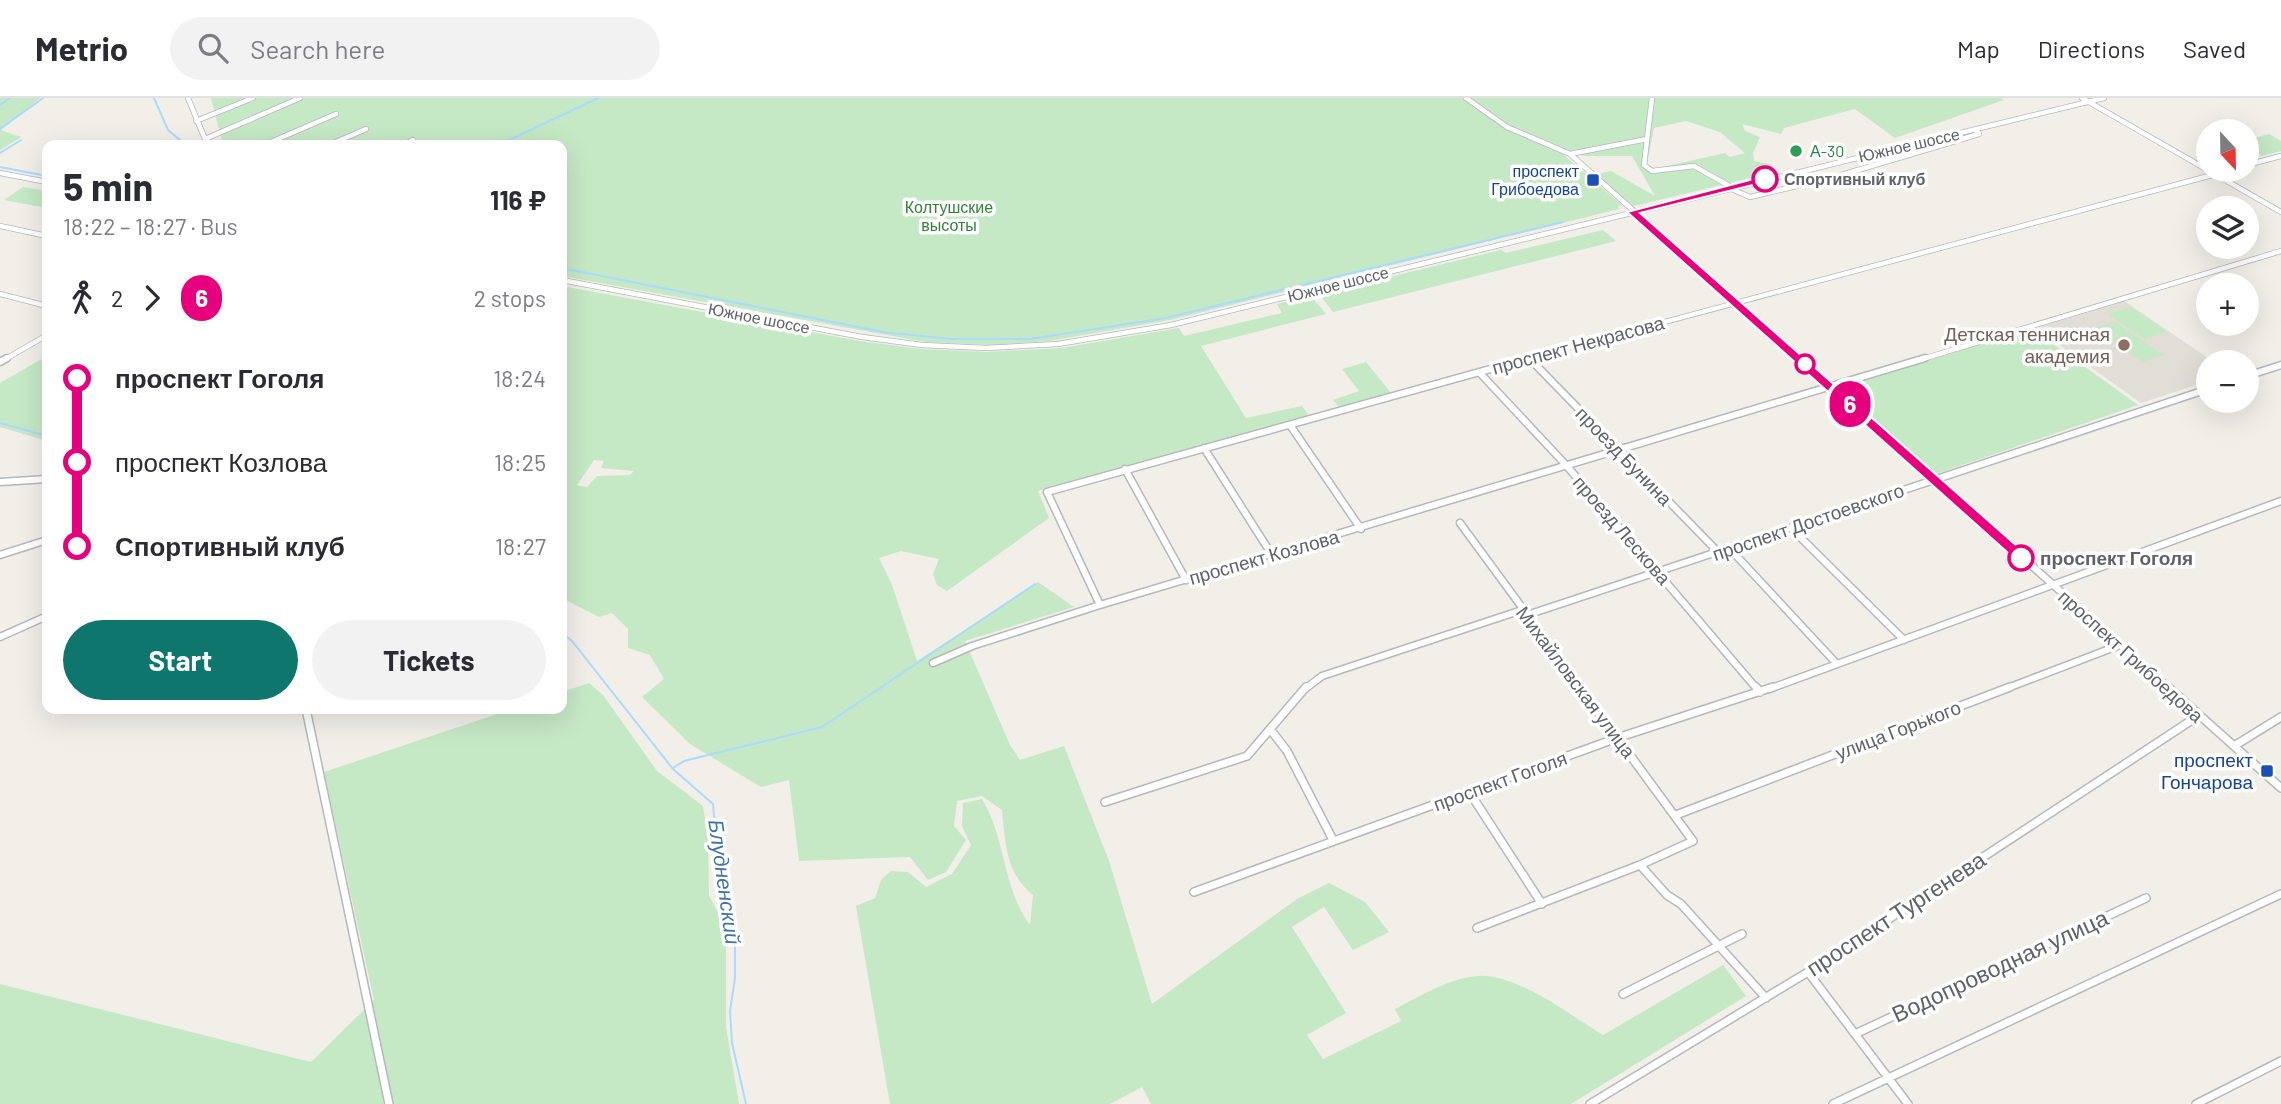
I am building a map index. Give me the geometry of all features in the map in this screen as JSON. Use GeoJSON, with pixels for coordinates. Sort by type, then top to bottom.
{"type":"FeatureCollection","features":[{"type":"Feature","properties":{"kind":"street"},"geometry":{"type":"LineString","coordinates":[[188,98],[205,139],[300,98]]}},
{"type":"Feature","properties":{"kind":"street"},"geometry":{"type":"LineString","coordinates":[[196,121],[253,98]]}},
{"type":"Feature","properties":{"kind":"street","name":"проспект Грибоедова"},"geometry":{"type":"LineString","coordinates":[[1466,98],[1507,127],[1570,154],[2281,788]]}},
{"type":"Feature","properties":{"kind":"street"},"geometry":{"type":"LineString","coordinates":[[1652,98],[1647,116],[1649,126],[1644,165],[1652,171],[1694,166],[1750,197],[1831,178],[1979,134],[1975,129]]}},
{"type":"Feature","properties":{"kind":"street"},"geometry":{"type":"LineString","coordinates":[[2082,98],[2196,163]]}},
{"type":"Feature","properties":{"kind":"street","name":"Южное шоссе"},"geometry":{"type":"LineString","coordinates":[[567,281],[874,339],[986,348],[1058,344],[1171,325],[2104,98]]}},
{"type":"Feature","properties":{"kind":"street"},"geometry":{"type":"LineString","coordinates":[[276,140],[336,114]]}},
{"type":"Feature","properties":{"kind":"street"},"geometry":{"type":"LineString","coordinates":[[341,140],[366,129]]}},
{"type":"Feature","properties":{"kind":"street"},"geometry":{"type":"LineString","coordinates":[[1570,154],[1647,139]]}},
{"type":"Feature","properties":{"kind":"street"},"geometry":{"type":"LineString","coordinates":[[2259,162],[2281,156]]}},
{"type":"Feature","properties":{"kind":"street"},"geometry":{"type":"LineString","coordinates":[[0,173],[42,181]]}},
{"type":"Feature","properties":{"kind":"street","name":"проспект Некрасова"},"geometry":{"type":"LineString","coordinates":[[1100,605],[1047,492],[1529,358],[2196,179]]}},
{"type":"Feature","properties":{"kind":"street"},"geometry":{"type":"LineString","coordinates":[[2229,182],[2281,212]]}},
{"type":"Feature","properties":{"kind":"street"},"geometry":{"type":"LineString","coordinates":[[0,226],[42,235]]}},
{"type":"Feature","properties":{"kind":"street","name":"проспект Козлова"},"geometry":{"type":"LineString","coordinates":[[933,663],[972,646],[1100,605],[1361,529],[1828,385],[2281,251]]}},
{"type":"Feature","properties":{"kind":"street"},"geometry":{"type":"LineString","coordinates":[[0,294],[42,305]]}},
{"type":"Feature","properties":{"kind":"street"},"geometry":{"type":"LineString","coordinates":[[0,362],[42,338]]}},
{"type":"Feature","properties":{"kind":"street","name":"проезд Бунина"},"geometry":{"type":"LineString","coordinates":[[1529,358],[1719,553]]}},
{"type":"Feature","properties":{"kind":"street"},"geometry":{"type":"LineString","coordinates":[[2259,372],[2281,365]]}},
{"type":"Feature","properties":{"kind":"street","name":"проезд Лескова"},"geometry":{"type":"LineString","coordinates":[[1479,372],[1566,465],[1760,692]]}},
{"type":"Feature","properties":{"kind":"street","name":"проспект Достоевского"},"geometry":{"type":"LineString","coordinates":[[1105,802],[1247,756],[1309,684],[1322,676],[1731,550],[1933,478],[2196,392]]}},
{"type":"Feature","properties":{"kind":"street"},"geometry":{"type":"LineString","coordinates":[[1290,425],[1361,529]]}},
{"type":"Feature","properties":{"kind":"street"},"geometry":{"type":"LineString","coordinates":[[1204,448],[1272,555]]}},
{"type":"Feature","properties":{"kind":"street"},"geometry":{"type":"LineString","coordinates":[[1125,469],[1186,580]]}},
{"type":"Feature","properties":{"kind":"street"},"geometry":{"type":"LineString","coordinates":[[0,482],[42,479]]}},
{"type":"Feature","properties":{"kind":"street","name":"проспект Гоголя"},"geometry":{"type":"LineString","coordinates":[[1194,892],[1617,738],[1760,692],[2281,501]]}},
{"type":"Feature","properties":{"kind":"street","name":"Михайловская улица"},"geometry":{"type":"LineString","coordinates":[[1460,523],[1693,841],[1640,865]]}},
{"type":"Feature","properties":{"kind":"street"},"geometry":{"type":"LineString","coordinates":[[1791,528],[1904,640]]}},
{"type":"Feature","properties":{"kind":"street"},"geometry":{"type":"LineString","coordinates":[[0,555],[42,542]]}},
{"type":"Feature","properties":{"kind":"street"},"geometry":{"type":"LineString","coordinates":[[1731,550],[1837,664]]}},
{"type":"Feature","properties":{"kind":"street"},"geometry":{"type":"LineString","coordinates":[[0,637],[42,618]]}},
{"type":"Feature","properties":{"kind":"street","name":"улица Горького"},"geometry":{"type":"LineString","coordinates":[[1676,815],[2120,645]]}},
{"type":"Feature","properties":{"kind":"street"},"geometry":{"type":"LineString","coordinates":[[307,714],[389,1104]]}},
{"type":"Feature","properties":{"kind":"street","name":"проспект Тургенева"},"geometry":{"type":"LineString","coordinates":[[1590,1104],[1808,972],[2198,716]]}},
{"type":"Feature","properties":{"kind":"street"},"geometry":{"type":"LineString","coordinates":[[2234,746],[2281,717]]}},
{"type":"Feature","properties":{"kind":"street"},"geometry":{"type":"LineString","coordinates":[[1270,729],[1287,751],[1333,840]]}},
{"type":"Feature","properties":{"kind":"street"},"geometry":{"type":"LineString","coordinates":[[1470,793],[1542,904]]}},
{"type":"Feature","properties":{"kind":"street"},"geometry":{"type":"LineString","coordinates":[[1476,928],[1640,865],[1720,946],[1766,998]]}},
{"type":"Feature","properties":{"kind":"street"},"geometry":{"type":"LineString","coordinates":[[1833,1104],[2281,894]]}},
{"type":"Feature","properties":{"kind":"street","name":"Водопроводная улица"},"geometry":{"type":"LineString","coordinates":[[1855,1034],[2146,898]]}},
{"type":"Feature","properties":{"kind":"street"},"geometry":{"type":"LineString","coordinates":[[1623,994],[1742,934]]}},
{"type":"Feature","properties":{"kind":"street"},"geometry":{"type":"LineString","coordinates":[[1808,972],[1908,1104]]}},
{"type":"Feature","properties":{"kind":"street"},"geometry":{"type":"LineString","coordinates":[[2196,1104],[2281,1061]]}},
{"type":"Feature","properties":{"kind":"shaded area","name":"Детская теннисная академия"},"geometry":{"type":"Polygon","coordinates":[[[2124,301],[2196,350],[2196,385],[2141,403],[2036,328],[2124,301]]]}},
{"type":"Feature","properties":{"kind":"green space"},"geometry":{"type":"Polygon","coordinates":[[[0,98],[40,98],[1,130],[21,137],[0,150],[0,98]]]}},
{"type":"Feature","properties":{"kind":"green space","name":"Колтушские высоты"},"geometry":{"type":"Polygon","coordinates":[[[211,98],[2004,100],[1895,138],[1855,109],[1784,128],[1781,134],[1742,124],[1745,131],[1760,137],[1753,153],[1754,161],[1769,164],[1775,172],[1634,206],[1625,202],[1593,175],[1611,171],[1655,196],[1632,156],[1584,156],[1561,148],[1559,151],[1622,205],[1618,206],[1619,209],[1170,320],[1049,341],[990,345],[926,342],[567,277],[567,140],[222,140],[211,98]],[[1686,121],[1654,128],[1647,164],[1654,169],[1725,153],[1730,157],[1745,153],[1720,132],[1686,121]]]}},
{"type":"Feature","properties":{"kind":"green space"},"geometry":{"type":"Polygon","coordinates":[[[2269,134],[2281,141],[2281,151],[2259,154],[2259,137],[2269,134]]]}},
{"type":"Feature","properties":{"kind":"green space"},"geometry":{"type":"Polygon","coordinates":[[[23,187],[42,190],[42,207],[4,200],[23,187]]]}},
{"type":"Feature","properties":{"kind":"green space"},"geometry":{"type":"Polygon","coordinates":[[[1603,230],[1616,241],[1333,312],[1319,294],[1501,250],[1506,253],[1603,230]]]}},
{"type":"Feature","properties":{"kind":"green space"},"geometry":{"type":"Polygon","coordinates":[[[567,287],[859,341],[921,349],[987,352],[1062,348],[1179,328],[1184,336],[1282,313],[1277,304],[1311,296],[1326,314],[1201,346],[1246,418],[1302,406],[1310,417],[1038,491],[1049,518],[947,591],[937,585],[933,574],[939,559],[901,551],[879,558],[892,585],[917,661],[1038,582],[1074,607],[965,641],[1010,745],[1020,760],[1064,746],[1109,861],[1152,1004],[1297,899],[1329,883],[1365,902],[1389,932],[1353,950],[1324,907],[1292,927],[1346,1013],[1307,1035],[1323,1059],[1401,1021],[1395,1009],[1440,986],[1476,976],[1518,984],[1603,1035],[1723,965],[1746,996],[1571,1104],[1151,1104],[1142,1087],[1110,1104],[890,1104],[856,906],[875,898],[881,880],[891,871],[908,872],[926,887],[952,874],[971,845],[962,826],[963,803],[982,799],[996,830],[1014,895],[1030,925],[1033,895],[1024,887],[1012,867],[1006,845],[1002,810],[982,796],[957,801],[954,826],[966,840],[946,872],[928,880],[910,857],[799,861],[789,780],[761,787],[690,744],[642,697],[664,679],[650,655],[628,648],[628,629],[612,613],[599,617],[567,601],[567,287]],[[594,460],[577,485],[587,487],[597,476],[630,475],[634,471],[601,468],[604,461],[594,460]]]}},
{"type":"Feature","properties":{"kind":"green space"},"geometry":{"type":"Polygon","coordinates":[[[2131,307],[2167,332],[2144,339],[2108,314],[2131,307]]]}},
{"type":"Feature","properties":{"kind":"green space"},"geometry":{"type":"Polygon","coordinates":[[[2116,322],[2163,355],[2142,362],[2094,328],[2116,322]]]}},
{"type":"Feature","properties":{"kind":"green space"},"geometry":{"type":"Polygon","coordinates":[[[2032,329],[2138,405],[1936,474],[1835,386],[2032,329]]]}},
{"type":"Feature","properties":{"kind":"green space"},"geometry":{"type":"Polygon","coordinates":[[[42,359],[42,440],[0,427],[0,383],[42,359]]]}},
{"type":"Feature","properties":{"kind":"green space"},"geometry":{"type":"Polygon","coordinates":[[[1366,362],[1391,393],[1339,407],[1333,400],[1359,391],[1342,369],[1366,362]]]}},
{"type":"Feature","properties":{"kind":"green space"},"geometry":{"type":"Polygon","coordinates":[[[589,683],[603,695],[657,771],[703,806],[708,841],[709,896],[726,926],[726,1027],[739,1104],[0,1104],[0,984],[311,1062],[374,1000],[324,772],[497,714],[567,714],[567,690],[589,683]]]}},
{"type":"Feature","properties":{"kind":"waterway"},"geometry":{"type":"LineString","coordinates":[[0,105],[10,98]]}},
{"type":"Feature","properties":{"kind":"waterway"},"geometry":{"type":"LineString","coordinates":[[0,129],[43,98]]}},
{"type":"Feature","properties":{"kind":"waterway"},"geometry":{"type":"LineString","coordinates":[[154,98],[168,130],[180,140]]}},
{"type":"Feature","properties":{"kind":"waterway"},"geometry":{"type":"LineString","coordinates":[[510,140],[598,98]]}},
{"type":"Feature","properties":{"kind":"waterway"},"geometry":{"type":"LineString","coordinates":[[0,153],[21,140]]}},
{"type":"Feature","properties":{"kind":"waterway"},"geometry":{"type":"LineString","coordinates":[[0,167],[42,175]]}},
{"type":"Feature","properties":{"kind":"waterway"},"geometry":{"type":"LineString","coordinates":[[567,269],[883,332],[951,339],[1030,339],[1166,318],[1563,222]]}},
{"type":"Feature","properties":{"kind":"waterway","name":"Блудненский"},"geometry":{"type":"LineString","coordinates":[[0,423],[42,435]]}},
{"type":"Feature","properties":{"kind":"waterway"},"geometry":{"type":"LineString","coordinates":[[673,768],[684,761],[822,727],[1035,584]]}},
{"type":"Feature","properties":{"kind":"waterway","name":"Блудненский"},"geometry":{"type":"LineString","coordinates":[[567,637],[673,769],[713,804],[719,868],[730,899],[735,939],[735,978],[730,1011],[732,1043],[746,1104]]}},
{"type":"Feature","properties":{"kind":"bus line","name":"6"},"geometry":{"type":"LineString","coordinates":[[1765,179],[1632,212],[2021,558]]}},
{"type":"Feature","properties":{"kind":"place","name":"А-30"},"geometry":{"type":"Point","coordinates":[1796,151]}},
{"type":"Feature","properties":{"kind":"place","name":"Спортивный клуб"},"geometry":{"type":"Point","coordinates":[1765,179]}},
{"type":"Feature","properties":{"kind":"place","name":"проспект Грибоедова"},"geometry":{"type":"Point","coordinates":[1593,180]}},
{"type":"Feature","properties":{"kind":"place","name":"Детская теннисная академия"},"geometry":{"type":"Point","coordinates":[2124,345]}},
{"type":"Feature","properties":{"kind":"place","name":"проспект Гоголя"},"geometry":{"type":"Point","coordinates":[2021,558]}},
{"type":"Feature","properties":{"kind":"place","name":"проспект Гончарова"},"geometry":{"type":"Point","coordinates":[2267,771]}}]}
